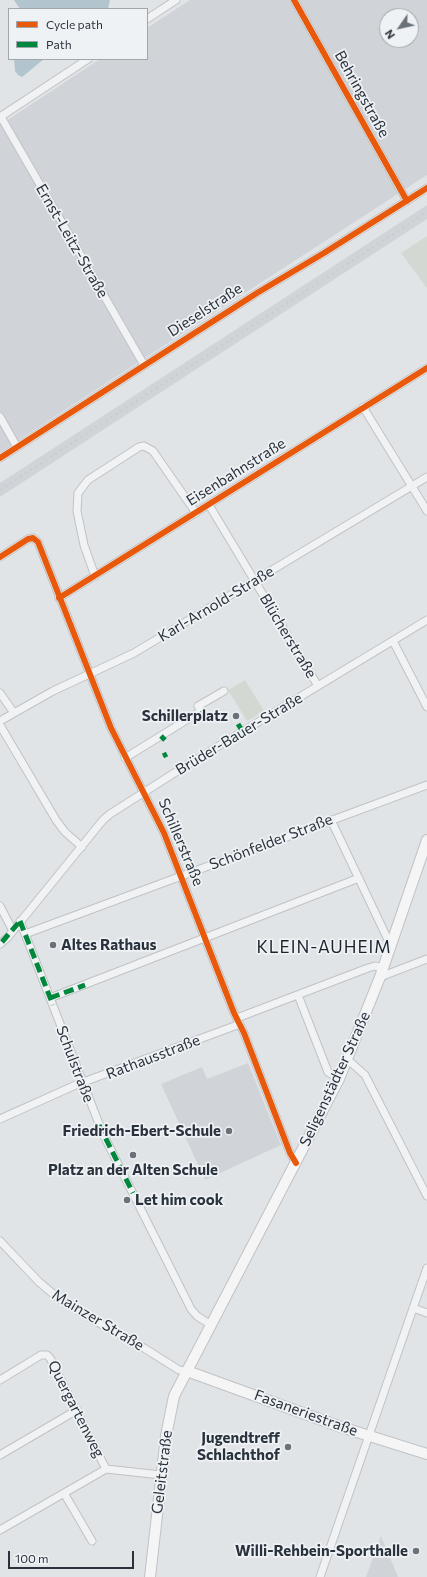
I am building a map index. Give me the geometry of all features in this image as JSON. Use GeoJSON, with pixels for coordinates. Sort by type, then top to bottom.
{"type":"FeatureCollection","features":[{"type":"Feature","properties":{"kind":"main road","name":"Seligenstädter Straße"},"geometry":{"type":"LineString","coordinates":[[186,1371],[339,1079],[382,973],[427,840]]}},
{"type":"Feature","properties":{"kind":"main road","name":"Fasaneriestraße"},"geometry":{"type":"LineString","coordinates":[[186,1371],[341,1427],[427,1454]]}},
{"type":"Feature","properties":{"kind":"main road","name":"Geleitstraße"},"geometry":{"type":"LineString","coordinates":[[150,1577],[161,1475],[170,1411],[174,1396],[186,1371]]}},
{"type":"Feature","properties":{"kind":"street"},"geometry":{"type":"LineString","coordinates":[[148,18],[176,0]]}},
{"type":"Feature","properties":{"kind":"street","name":"Behringstraße"},"geometry":{"type":"LineString","coordinates":[[294,0],[407,201]]}},
{"type":"Feature","properties":{"kind":"street"},"geometry":{"type":"LineString","coordinates":[[1,117],[86,60]]}},
{"type":"Feature","properties":{"kind":"street","name":"Ernst-Leitz-Straße"},"geometry":{"type":"LineString","coordinates":[[1,117],[144,365]]}},
{"type":"Feature","properties":{"kind":"street","name":"Dieselstraße"},"geometry":{"type":"LineString","coordinates":[[0,458],[256,293],[427,188]]}},
{"type":"Feature","properties":{"kind":"street","name":"Eisenbahnstraße"},"geometry":{"type":"LineString","coordinates":[[59,598],[427,368]]}},
{"type":"Feature","properties":{"kind":"street"},"geometry":{"type":"LineString","coordinates":[[363,407],[427,511]]}},
{"type":"Feature","properties":{"kind":"street"},"geometry":{"type":"LineString","coordinates":[[0,418],[17,447]]}},
{"type":"Feature","properties":{"kind":"street"},"geometry":{"type":"LineString","coordinates":[[95,576],[84,545],[77,511],[78,493],[88,480],[139,447],[144,446],[154,451],[196,513]]}},
{"type":"Feature","properties":{"kind":"street","name":"Karl-Arnold-Straße"},"geometry":{"type":"LineString","coordinates":[[0,721],[42,697],[139,650],[427,477]]}},
{"type":"Feature","properties":{"kind":"street","name":"Blücherstraße"},"geometry":{"type":"LineString","coordinates":[[209,505],[318,686]]}},
{"type":"Feature","properties":{"kind":"street","name":"Schillerstraße"},"geometry":{"type":"LineString","coordinates":[[0,557],[31,538],[36,539],[38,542],[89,675],[125,758],[159,820],[290,1153],[296,1163]]}},
{"type":"Feature","properties":{"kind":"street","name":"Brüder-Bauer-Straße"},"geometry":{"type":"LineString","coordinates":[[0,944],[13,931],[107,817],[144,792],[427,620]]}},
{"type":"Feature","properties":{"kind":"street"},"geometry":{"type":"LineString","coordinates":[[393,641],[427,706]]}},
{"type":"Feature","properties":{"kind":"street"},"geometry":{"type":"LineString","coordinates":[[125,758],[202,711],[198,706],[224,691]]}},
{"type":"Feature","properties":{"kind":"street"},"geometry":{"type":"LineString","coordinates":[[0,693],[14,713]]}},
{"type":"Feature","properties":{"kind":"street"},"geometry":{"type":"LineString","coordinates":[[0,725],[56,820],[65,832],[82,846]]}},
{"type":"Feature","properties":{"kind":"street","name":"Schönfelder Straße"},"geometry":{"type":"LineString","coordinates":[[25,934],[427,785]]}},
{"type":"Feature","properties":{"kind":"street"},"geometry":{"type":"LineString","coordinates":[[331,820],[391,946]]}},
{"type":"Feature","properties":{"kind":"street"},"geometry":{"type":"LineString","coordinates":[[52,1002],[205,938],[358,878]]}},
{"type":"Feature","properties":{"kind":"street"},"geometry":{"type":"LineString","coordinates":[[0,906],[13,931]]}},
{"type":"Feature","properties":{"kind":"street","name":"Schulstraße"},"geometry":{"type":"LineString","coordinates":[[20,921],[103,1134],[191,1309],[197,1316],[211,1325]]}},
{"type":"Feature","properties":{"kind":"street","name":"Rathausstraße"},"geometry":{"type":"LineString","coordinates":[[0,1119],[82,1083],[368,968],[375,966],[382,973],[427,959]]}},
{"type":"Feature","properties":{"kind":"street"},"geometry":{"type":"LineString","coordinates":[[298,995],[328,1072],[339,1079]]}},
{"type":"Feature","properties":{"kind":"street"},"geometry":{"type":"LineString","coordinates":[[348,1059],[365,1075],[427,1196]]}},
{"type":"Feature","properties":{"kind":"street","name":"Mainzer Straße"},"geometry":{"type":"LineString","coordinates":[[0,1241],[39,1282],[58,1298],[179,1370],[186,1371]]}},
{"type":"Feature","properties":{"kind":"street"},"geometry":{"type":"LineString","coordinates":[[320,1577],[427,1268]]}},
{"type":"Feature","properties":{"kind":"street"},"geometry":{"type":"LineString","coordinates":[[413,1308],[427,1313]]}},
{"type":"Feature","properties":{"kind":"street","name":"Quergartenweg"},"geometry":{"type":"LineString","coordinates":[[2,1377],[41,1355],[47,1355],[52,1360],[106,1469]]}},
{"type":"Feature","properties":{"kind":"street"},"geometry":{"type":"LineString","coordinates":[[0,1455],[77,1410]]}},
{"type":"Feature","properties":{"kind":"street"},"geometry":{"type":"LineString","coordinates":[[0,1530],[106,1469],[161,1475]]}},
{"type":"Feature","properties":{"kind":"street"},"geometry":{"type":"LineString","coordinates":[[64,1493],[92,1541]]}},
{"type":"Feature","properties":{"kind":"shaded area"},"geometry":{"type":"Polygon","coordinates":[[[190,0],[427,0],[427,175],[0,452],[0,125],[98,60],[148,60],[148,27],[190,0]]]}},
{"type":"Feature","properties":{"kind":"shaded area"},"geometry":{"type":"Polygon","coordinates":[[[427,205],[427,219],[0,497],[0,483],[427,205]]]}},
{"type":"Feature","properties":{"kind":"shaded area"},"geometry":{"type":"Polygon","coordinates":[[[427,236],[427,288],[401,253],[427,236]]]}},
{"type":"Feature","properties":{"kind":"shaded area"},"geometry":{"type":"Polygon","coordinates":[[[245,680],[264,711],[247,721],[228,690],[245,680]]]}},
{"type":"Feature","properties":{"kind":"shaded area","name":"Friedrich-Ebert-Schule"},"geometry":{"type":"Polygon","coordinates":[[[248,1063],[281,1145],[205,1180],[161,1084],[202,1067],[207,1079],[248,1063]]]}},
{"type":"Feature","properties":{"kind":"shaded area"},"geometry":{"type":"Polygon","coordinates":[[[381,1536],[398,1577],[366,1577],[381,1536]]]}},
{"type":"Feature","properties":{"kind":"water"},"geometry":{"type":"Polygon","coordinates":[[[14,0],[110,0],[108,8],[19,8],[14,0]]]}},
{"type":"Feature","properties":{"kind":"water"},"geometry":{"type":"Polygon","coordinates":[[[14,60],[43,60],[22,77],[15,71],[14,60]]]}},
{"type":"Feature","properties":{"kind":"railway"},"geometry":{"type":"LineString","coordinates":[[0,490],[427,212]]}},
{"type":"Feature","properties":{"kind":"marked path"},"geometry":{"type":"LineString","coordinates":[[201,711],[205,716]]}},
{"type":"Feature","properties":{"kind":"marked path"},"geometry":{"type":"LineString","coordinates":[[238,724],[243,732]]}},
{"type":"Feature","properties":{"kind":"marked path"},"geometry":{"type":"LineString","coordinates":[[161,736],[165,740]]}},
{"type":"Feature","properties":{"kind":"marked path"},"geometry":{"type":"LineString","coordinates":[[163,756],[167,754]]}},
{"type":"Feature","properties":{"kind":"marked path"},"geometry":{"type":"LineString","coordinates":[[20,921],[53,1005]]}},
{"type":"Feature","properties":{"kind":"marked path"},"geometry":{"type":"LineString","coordinates":[[2,942],[20,921]]}},
{"type":"Feature","properties":{"kind":"marked path"},"geometry":{"type":"LineString","coordinates":[[50,998],[85,985]]}},
{"type":"Feature","properties":{"kind":"marked path"},"geometry":{"type":"LineString","coordinates":[[99,1125],[133,1193]]}},
{"type":"Feature","properties":{"kind":"cycle path"},"geometry":{"type":"LineString","coordinates":[[294,0],[407,201]]}},
{"type":"Feature","properties":{"kind":"cycle path"},"geometry":{"type":"LineString","coordinates":[[0,458],[257,293],[427,188]]}},
{"type":"Feature","properties":{"kind":"cycle path"},"geometry":{"type":"LineString","coordinates":[[59,598],[427,368]]}},
{"type":"Feature","properties":{"kind":"cycle path"},"geometry":{"type":"LineString","coordinates":[[0,557],[28,539],[33,538],[38,542],[111,728],[164,833],[234,1013],[244,1033],[290,1153],[296,1163]]}},
{"type":"Feature","properties":{"kind":"place","name":"Schillerplatz"},"geometry":{"type":"Point","coordinates":[236,716]}},
{"type":"Feature","properties":{"kind":"place","name":"Altes Rathaus"},"geometry":{"type":"Point","coordinates":[53,945]}},
{"type":"Feature","properties":{"kind":"place","name":"Friedrich-Ebert-Schule"},"geometry":{"type":"Point","coordinates":[229,1131]}},
{"type":"Feature","properties":{"kind":"place","name":"Platz an der Alten Schule"},"geometry":{"type":"Point","coordinates":[133,1155]}},
{"type":"Feature","properties":{"kind":"place","name":"Let him cook"},"geometry":{"type":"Point","coordinates":[127,1200]}},
{"type":"Feature","properties":{"kind":"place","name":"Jugendtreff Schlachthof"},"geometry":{"type":"Point","coordinates":[288,1447]}},
{"type":"Feature","properties":{"kind":"place","name":"Willi-Rehbein-Sporthalle"},"geometry":{"type":"Point","coordinates":[416,1551]}},
{"type":"Feature","properties":{"kind":"district","name":"KLEIN-AUHEIM"},"geometry":{"type":"Point","coordinates":[324,947]}}]}
